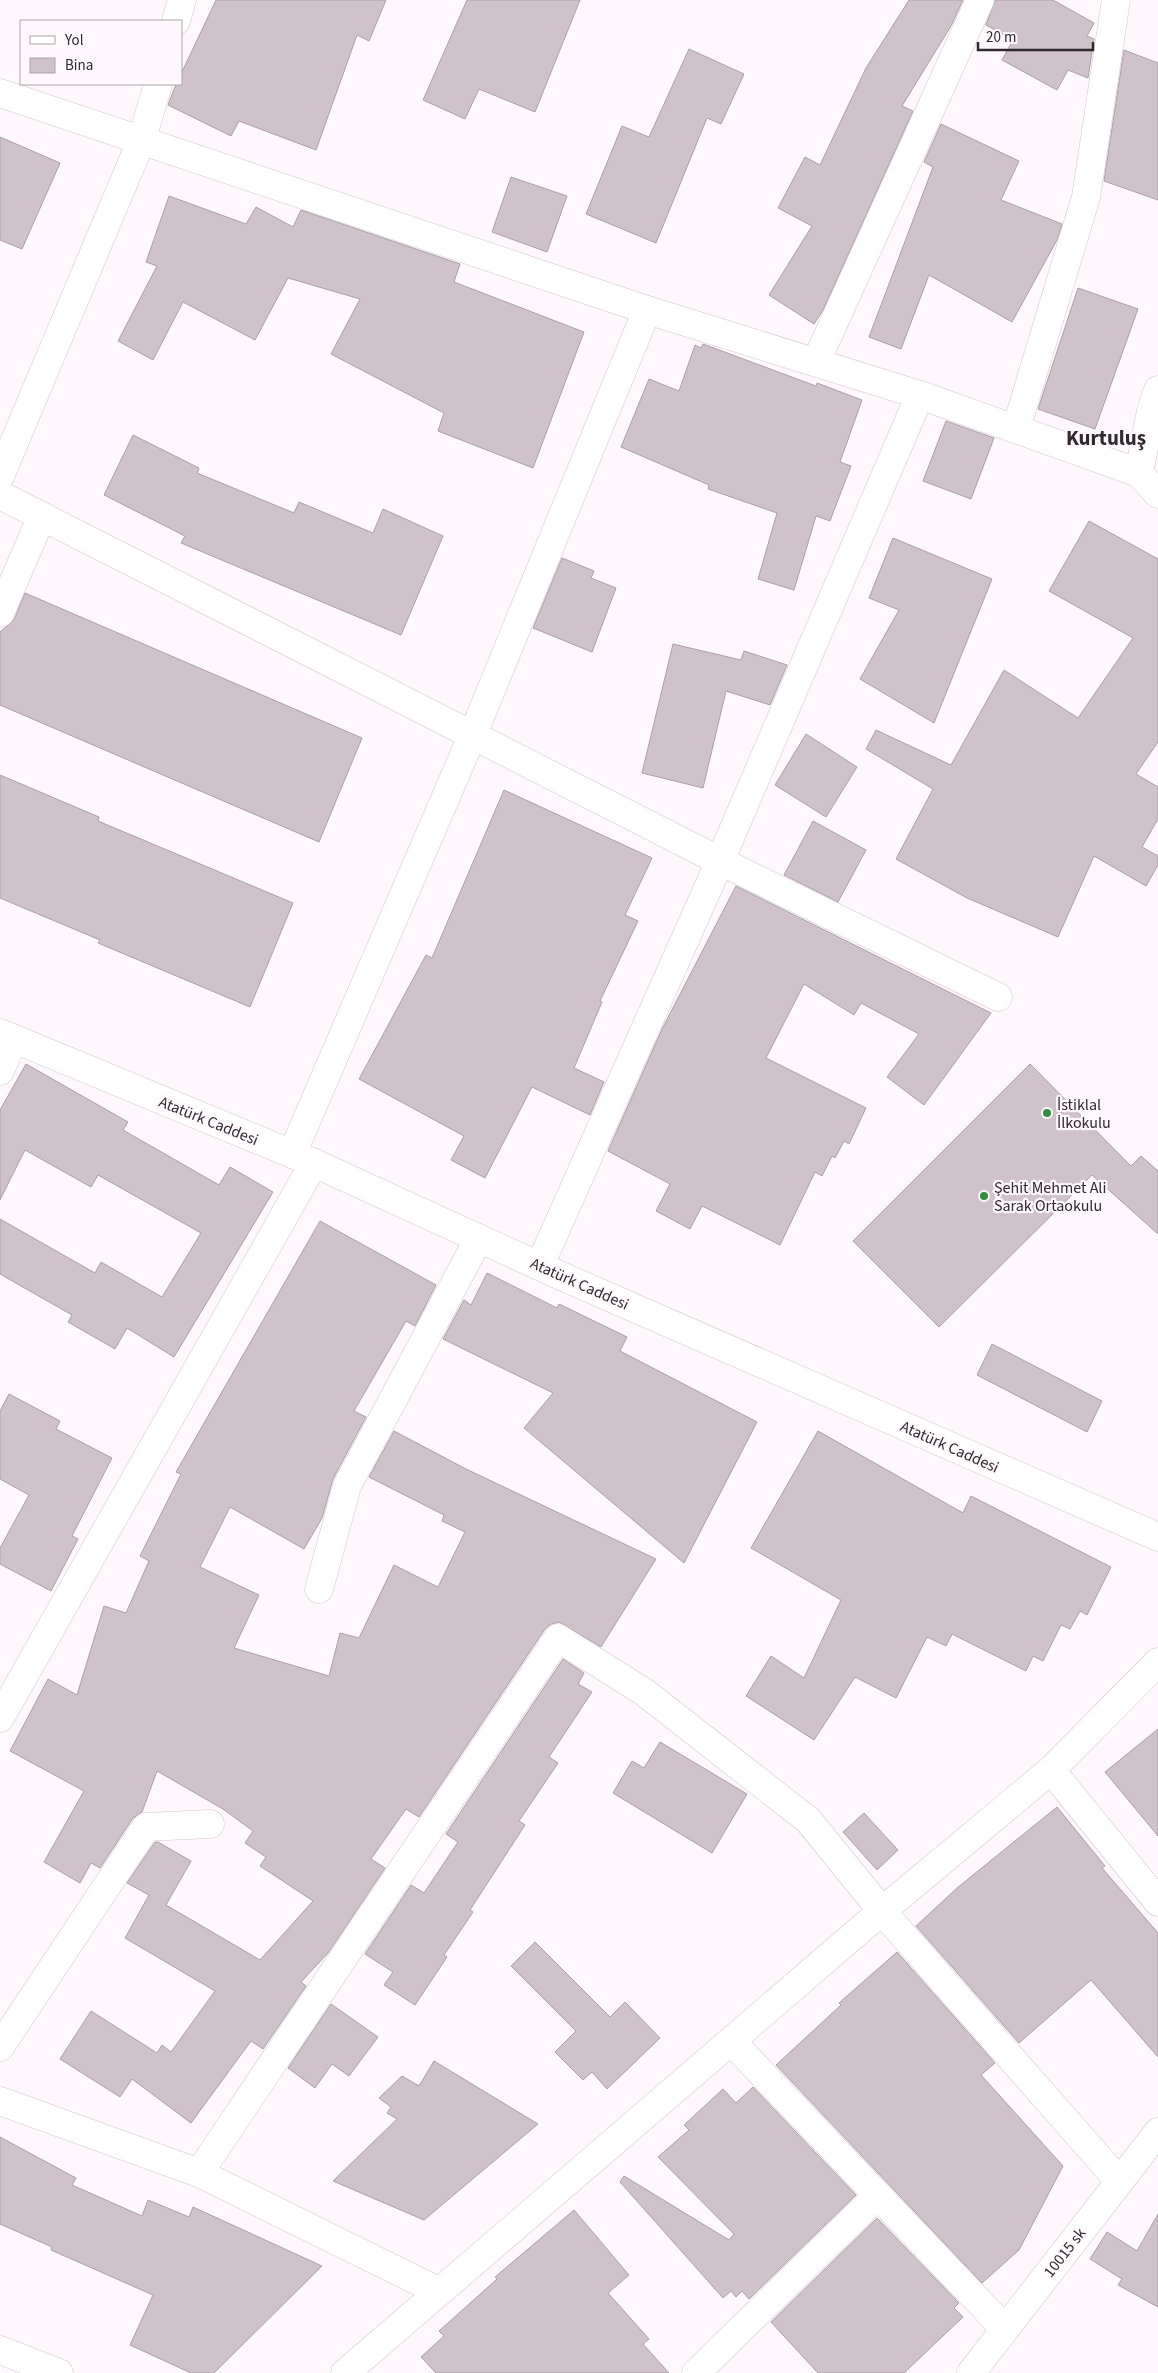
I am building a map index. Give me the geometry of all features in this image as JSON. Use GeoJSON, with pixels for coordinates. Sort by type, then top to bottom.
{"type":"FeatureCollection","features":[{"type":"Feature","properties":{"kind":"street"},"geometry":{"type":"LineString","coordinates":[[176,20],[182,0]]}},
{"type":"Feature","properties":{"kind":"street"},"geometry":{"type":"LineString","coordinates":[[816,362],[980,0]]}},
{"type":"Feature","properties":{"kind":"street"},"geometry":{"type":"LineString","coordinates":[[1016,429],[1086,197],[1116,0]]}},
{"type":"Feature","properties":{"kind":"street"},"geometry":{"type":"LineString","coordinates":[[0,476],[142,139],[158,85]]}},
{"type":"Feature","properties":{"kind":"street"},"geometry":{"type":"LineString","coordinates":[[0,93],[142,139],[647,310],[920,395],[1139,473],[1158,494]]}},
{"type":"Feature","properties":{"kind":"street"},"geometry":{"type":"LineString","coordinates":[[0,1718],[303,1159],[473,734],[647,310]]}},
{"type":"Feature","properties":{"kind":"street"},"geometry":{"type":"LineString","coordinates":[[1139,473],[1151,411],[1158,390]]}},
{"type":"Feature","properties":{"kind":"street"},"geometry":{"type":"LineString","coordinates":[[540,1265],[720,861],[920,395]]}},
{"type":"Feature","properties":{"kind":"street"},"geometry":{"type":"LineString","coordinates":[[0,496],[473,734],[720,861],[998,997]]}},
{"type":"Feature","properties":{"kind":"street"},"geometry":{"type":"LineString","coordinates":[[0,613],[42,516]]}},
{"type":"Feature","properties":{"kind":"street"},"geometry":{"type":"LineString","coordinates":[[0,1071],[7,1036]]}},
{"type":"Feature","properties":{"kind":"street","name":"Atatürk Caddesi"},"geometry":{"type":"LineString","coordinates":[[7,1036],[303,1159],[419,1213],[1158,1537]]}},
{"type":"Feature","properties":{"kind":"street"},"geometry":{"type":"LineString","coordinates":[[319,1589],[347,1486],[479,1238]]}},
{"type":"Feature","properties":{"kind":"street"},"geometry":{"type":"LineString","coordinates":[[199,2173],[558,1638],[644,1692],[808,1820],[882,1912],[1119,2181]]}},
{"type":"Feature","properties":{"kind":"street"},"geometry":{"type":"LineString","coordinates":[[345,2373],[438,2291],[1051,1770],[1158,1662]]}},
{"type":"Feature","properties":{"kind":"street"},"geometry":{"type":"LineString","coordinates":[[1051,1770],[1158,1902]]}},
{"type":"Feature","properties":{"kind":"street"},"geometry":{"type":"LineString","coordinates":[[0,2047],[146,1827],[210,1824]]}},
{"type":"Feature","properties":{"kind":"street"},"geometry":{"type":"LineString","coordinates":[[732,2042],[1004,2328]]}},
{"type":"Feature","properties":{"kind":"street"},"geometry":{"type":"LineString","coordinates":[[0,2101],[199,2173],[438,2291]]}},
{"type":"Feature","properties":{"kind":"street","name":"10015 sk"},"geometry":{"type":"LineString","coordinates":[[971,2373],[1004,2328],[1158,2132]]}},
{"type":"Feature","properties":{"kind":"street"},"geometry":{"type":"LineString","coordinates":[[696,2373],[877,2196]]}},
{"type":"Feature","properties":{"kind":"street"},"geometry":{"type":"LineString","coordinates":[[0,2350],[60,2373]]}},
{"type":"Feature","properties":{"kind":"building"},"geometry":{"type":"Polygon","coordinates":[[[216,0],[386,0],[369,41],[357,35],[316,150],[239,121],[231,136],[168,105],[176,85],[182,85],[182,72],[216,0]]]}},
{"type":"Feature","properties":{"kind":"building"},"geometry":{"type":"Polygon","coordinates":[[[467,0],[580,0],[535,112],[479,89],[465,119],[423,100],[467,0]]]}},
{"type":"Feature","properties":{"kind":"building"},"geometry":{"type":"Polygon","coordinates":[[[909,0],[963,0],[951,26],[902,106],[913,111],[823,310],[814,324],[769,295],[812,226],[778,208],[805,157],[820,165],[866,68],[909,0]]]}},
{"type":"Feature","properties":{"kind":"building"},"geometry":{"type":"Polygon","coordinates":[[[995,0],[1053,0],[1094,23],[1087,36],[1094,39],[1088,78],[1068,70],[1057,90],[1002,60],[1013,40],[986,25],[995,0]]]}},
{"type":"Feature","properties":{"kind":"building"},"geometry":{"type":"Polygon","coordinates":[[[689,49],[744,74],[721,124],[707,118],[656,243],[586,214],[622,126],[649,137],[689,49]]]}},
{"type":"Feature","properties":{"kind":"building"},"geometry":{"type":"Polygon","coordinates":[[[1124,50],[1158,63],[1158,200],[1104,181],[1124,50]]]}},
{"type":"Feature","properties":{"kind":"building"},"geometry":{"type":"Polygon","coordinates":[[[941,124],[1019,161],[1001,200],[1062,224],[1057,240],[1012,322],[929,275],[901,349],[869,337],[933,167],[924,162],[941,124]]]}},
{"type":"Feature","properties":{"kind":"building"},"geometry":{"type":"Polygon","coordinates":[[[0,137],[60,163],[22,249],[0,240],[0,137]]]}},
{"type":"Feature","properties":{"kind":"building"},"geometry":{"type":"Polygon","coordinates":[[[511,177],[567,196],[547,252],[492,232],[511,177]]]}},
{"type":"Feature","properties":{"kind":"building"},"geometry":{"type":"Polygon","coordinates":[[[169,196],[246,224],[256,207],[293,227],[301,210],[460,264],[454,282],[584,332],[533,468],[438,431],[444,413],[331,354],[360,299],[288,278],[255,340],[183,302],[153,360],[118,341],[157,266],[146,262],[169,196]]]}},
{"type":"Feature","properties":{"kind":"building"},"geometry":{"type":"Polygon","coordinates":[[[1078,288],[1138,309],[1095,429],[1038,409],[1078,288]]]}},
{"type":"Feature","properties":{"kind":"building"},"geometry":{"type":"Polygon","coordinates":[[[703,344],[816,386],[817,383],[862,400],[840,462],[851,466],[830,521],[816,516],[794,590],[758,579],[777,513],[708,489],[709,485],[621,447],[649,379],[679,391],[695,345],[701,348],[703,344]]]}},
{"type":"Feature","properties":{"kind":"building"},"geometry":{"type":"Polygon","coordinates":[[[946,421],[994,438],[971,499],[923,481],[946,421]]]}},
{"type":"Feature","properties":{"kind":"building"},"geometry":{"type":"Polygon","coordinates":[[[133,435],[199,468],[197,473],[294,513],[299,502],[373,533],[383,509],[443,536],[401,635],[181,543],[185,536],[104,495],[133,435]]]}},
{"type":"Feature","properties":{"kind":"building"},"geometry":{"type":"Polygon","coordinates":[[[1089,521],[1158,559],[1158,742],[1136,774],[1158,787],[1158,819],[1142,847],[1158,856],[1158,865],[1146,886],[1094,856],[1058,937],[967,898],[896,859],[933,789],[866,749],[876,730],[951,765],[1004,670],[1078,718],[1133,638],[1049,591],[1089,521]]]}},
{"type":"Feature","properties":{"kind":"building"},"geometry":{"type":"Polygon","coordinates":[[[893,538],[992,579],[934,723],[860,679],[899,610],[869,598],[893,538]]]}},
{"type":"Feature","properties":{"kind":"building"},"geometry":{"type":"Polygon","coordinates":[[[562,558],[594,571],[591,578],[616,588],[592,652],[533,628],[562,558]]]}},
{"type":"Feature","properties":{"kind":"building"},"geometry":{"type":"Polygon","coordinates":[[[25,593],[362,738],[319,842],[0,705],[0,632],[14,620],[25,593]]]}},
{"type":"Feature","properties":{"kind":"building"},"geometry":{"type":"Polygon","coordinates":[[[673,644],[741,660],[744,651],[787,665],[770,705],[726,691],[703,788],[642,773],[673,644]]]}},
{"type":"Feature","properties":{"kind":"building"},"geometry":{"type":"Polygon","coordinates":[[[806,734],[857,767],[826,817],[775,785],[806,734]]]}},
{"type":"Feature","properties":{"kind":"building"},"geometry":{"type":"Polygon","coordinates":[[[0,775],[99,817],[98,821],[293,903],[250,1007],[98,943],[100,940],[0,898],[0,775]]]}},
{"type":"Feature","properties":{"kind":"building"},"geometry":{"type":"Polygon","coordinates":[[[504,790],[652,858],[625,915],[638,921],[600,1001],[602,1002],[574,1068],[604,1082],[590,1115],[532,1087],[485,1178],[451,1160],[464,1136],[359,1079],[426,955],[432,958],[504,790]]]}},
{"type":"Feature","properties":{"kind":"building"},"geometry":{"type":"Polygon","coordinates":[[[813,821],[866,850],[838,902],[784,875],[813,821]]]}},
{"type":"Feature","properties":{"kind":"building"},"geometry":{"type":"Polygon","coordinates":[[[736,886],[991,1013],[924,1105],[887,1077],[919,1034],[861,1003],[854,1015],[804,984],[766,1058],[866,1108],[849,1144],[844,1141],[835,1158],[832,1156],[822,1176],[815,1172],[780,1245],[702,1206],[690,1229],[656,1211],[670,1184],[608,1151],[662,1029],[736,886]]]}},
{"type":"Feature","properties":{"kind":"building"},"geometry":{"type":"Polygon","coordinates":[[[26,1064],[128,1122],[123,1130],[219,1185],[230,1167],[273,1192],[174,1357],[127,1328],[115,1349],[68,1322],[72,1315],[0,1274],[0,1219],[95,1273],[101,1262],[162,1297],[201,1233],[98,1175],[91,1187],[25,1150],[0,1200],[0,1110],[26,1064]]]}},
{"type":"Feature","properties":{"kind":"building","name":"Şehit Mehmet Ali Sarak Ortaokulu"},"geometry":{"type":"Polygon","coordinates":[[[1030,1064],[1131,1166],[1141,1156],[1158,1171],[1158,1234],[1092,1175],[939,1327],[853,1241],[1030,1064]]]}},
{"type":"Feature","properties":{"kind":"building"},"geometry":{"type":"Polygon","coordinates":[[[320,1221],[436,1285],[415,1326],[406,1321],[354,1411],[366,1417],[333,1479],[322,1518],[304,1549],[230,1507],[200,1567],[259,1595],[234,1648],[329,1676],[340,1633],[359,1638],[394,1565],[438,1587],[465,1532],[442,1521],[444,1515],[369,1477],[394,1431],[466,1469],[656,1559],[601,1647],[559,1622],[551,1624],[545,1629],[419,1817],[406,1809],[371,1859],[385,1868],[328,1953],[301,1982],[306,1986],[263,2049],[251,2041],[191,2123],[132,2079],[120,2097],[60,2059],[91,2011],[157,2053],[162,2045],[171,2052],[215,1991],[125,1938],[149,1895],[127,1883],[155,1842],[191,1861],[166,1905],[260,1960],[313,1901],[260,1866],[266,1857],[245,1843],[253,1831],[223,1809],[157,1771],[142,1812],[133,1818],[100,1868],[91,1863],[80,1883],[44,1862],[84,1791],[10,1751],[48,1679],[77,1695],[104,1606],[126,1613],[149,1561],[140,1556],[181,1474],[176,1472],[320,1221]]]}},
{"type":"Feature","properties":{"kind":"building"},"geometry":{"type":"Polygon","coordinates":[[[487,1273],[557,1308],[559,1304],[627,1337],[620,1351],[757,1422],[684,1563],[524,1428],[553,1393],[443,1339],[464,1300],[471,1305],[487,1273]]]}},
{"type":"Feature","properties":{"kind":"building"},"geometry":{"type":"Polygon","coordinates":[[[992,1344],[1102,1401],[1087,1432],[977,1375],[992,1344]]]}},
{"type":"Feature","properties":{"kind":"building"},"geometry":{"type":"Polygon","coordinates":[[[9,1394],[60,1421],[56,1429],[112,1458],[72,1536],[78,1539],[51,1591],[0,1564],[0,1548],[29,1495],[0,1479],[0,1411],[9,1394]]]}},
{"type":"Feature","properties":{"kind":"building"},"geometry":{"type":"Polygon","coordinates":[[[818,1431],[963,1513],[971,1496],[1111,1567],[1087,1615],[1080,1611],[1070,1629],[1061,1625],[1043,1661],[1033,1656],[1026,1671],[952,1634],[946,1646],[927,1637],[896,1698],[855,1677],[814,1740],[746,1696],[771,1656],[804,1678],[841,1600],[751,1548],[818,1431]]]}},
{"type":"Feature","properties":{"kind":"building"},"geometry":{"type":"Polygon","coordinates":[[[563,1659],[584,1673],[578,1684],[592,1692],[549,1757],[558,1763],[519,1821],[525,1825],[470,1910],[473,1912],[444,1955],[447,1957],[415,2005],[384,1985],[393,1972],[365,1954],[411,1885],[424,1893],[458,1842],[446,1834],[563,1659]]]}},
{"type":"Feature","properties":{"kind":"building"},"geometry":{"type":"Polygon","coordinates":[[[1158,1729],[1158,1836],[1105,1772],[1158,1729]]]}},
{"type":"Feature","properties":{"kind":"building"},"geometry":{"type":"Polygon","coordinates":[[[660,1742],[747,1794],[712,1853],[613,1793],[632,1761],[644,1768],[660,1742]]]}},
{"type":"Feature","properties":{"kind":"building"},"geometry":{"type":"Polygon","coordinates":[[[1057,1807],[1105,1866],[1102,1868],[1158,1933],[1158,2057],[1091,1980],[1019,2043],[916,1926],[957,1888],[1057,1807]]]}},
{"type":"Feature","properties":{"kind":"building"},"geometry":{"type":"Polygon","coordinates":[[[864,1813],[898,1850],[877,1870],[843,1832],[864,1813]]]}},
{"type":"Feature","properties":{"kind":"building"},"geometry":{"type":"Polygon","coordinates":[[[535,1942],[610,2017],[625,2002],[660,2038],[607,2089],[592,2072],[583,2080],[555,2052],[576,2031],[511,1966],[535,1942]]]}},
{"type":"Feature","properties":{"kind":"building"},"geometry":{"type":"Polygon","coordinates":[[[897,1952],[995,2063],[981,2075],[1063,2166],[1019,2250],[982,2283],[776,2065],[841,2005],[839,2003],[897,1952]]]}},
{"type":"Feature","properties":{"kind":"building"},"geometry":{"type":"Polygon","coordinates":[[[331,2004],[378,2037],[349,2076],[332,2064],[315,2088],[288,2068],[331,2004]]]}},
{"type":"Feature","properties":{"kind":"building"},"geometry":{"type":"Polygon","coordinates":[[[434,2061],[538,2124],[424,2220],[333,2181],[397,2119],[387,2113],[391,2107],[379,2098],[402,2076],[419,2086],[434,2061]]]}},
{"type":"Feature","properties":{"kind":"building"},"geometry":{"type":"Polygon","coordinates":[[[753,2087],[856,2195],[749,2299],[742,2291],[736,2297],[731,2291],[723,2298],[620,2182],[624,2176],[729,2240],[734,2234],[658,2157],[689,2130],[684,2125],[723,2089],[736,2103],[753,2087]]]}},
{"type":"Feature","properties":{"kind":"building"},"geometry":{"type":"Polygon","coordinates":[[[0,2137],[76,2178],[72,2185],[142,2216],[148,2200],[189,2217],[193,2207],[322,2266],[214,2373],[191,2373],[130,2345],[153,2295],[51,2250],[52,2247],[0,2224],[0,2137]]]}},
{"type":"Feature","properties":{"kind":"building"},"geometry":{"type":"Polygon","coordinates":[[[574,2210],[629,2275],[608,2293],[649,2339],[643,2344],[669,2373],[436,2373],[421,2357],[444,2336],[439,2331],[497,2279],[495,2277],[574,2210]]]}},
{"type":"Feature","properties":{"kind":"building"},"geometry":{"type":"Polygon","coordinates":[[[1158,2214],[1158,2307],[1118,2285],[1122,2279],[1090,2259],[1107,2232],[1137,2251],[1158,2214]]]}},
{"type":"Feature","properties":{"kind":"building"},"geometry":{"type":"Polygon","coordinates":[[[877,2218],[959,2303],[954,2308],[963,2317],[904,2373],[818,2373],[771,2322],[877,2218]]]}},
{"type":"Feature","properties":{"kind":"place","name":"İstiklal İlkokulu"},"geometry":{"type":"Point","coordinates":[1047,1113]}},
{"type":"Feature","properties":{"kind":"place","name":"Şehit Mehmet Ali Sarak Ortaokulu"},"geometry":{"type":"Point","coordinates":[984,1196]}},
{"type":"Feature","properties":{"kind":"district","name":"Kurtuluş"},"geometry":{"type":"Point","coordinates":[1106,438]}}]}
